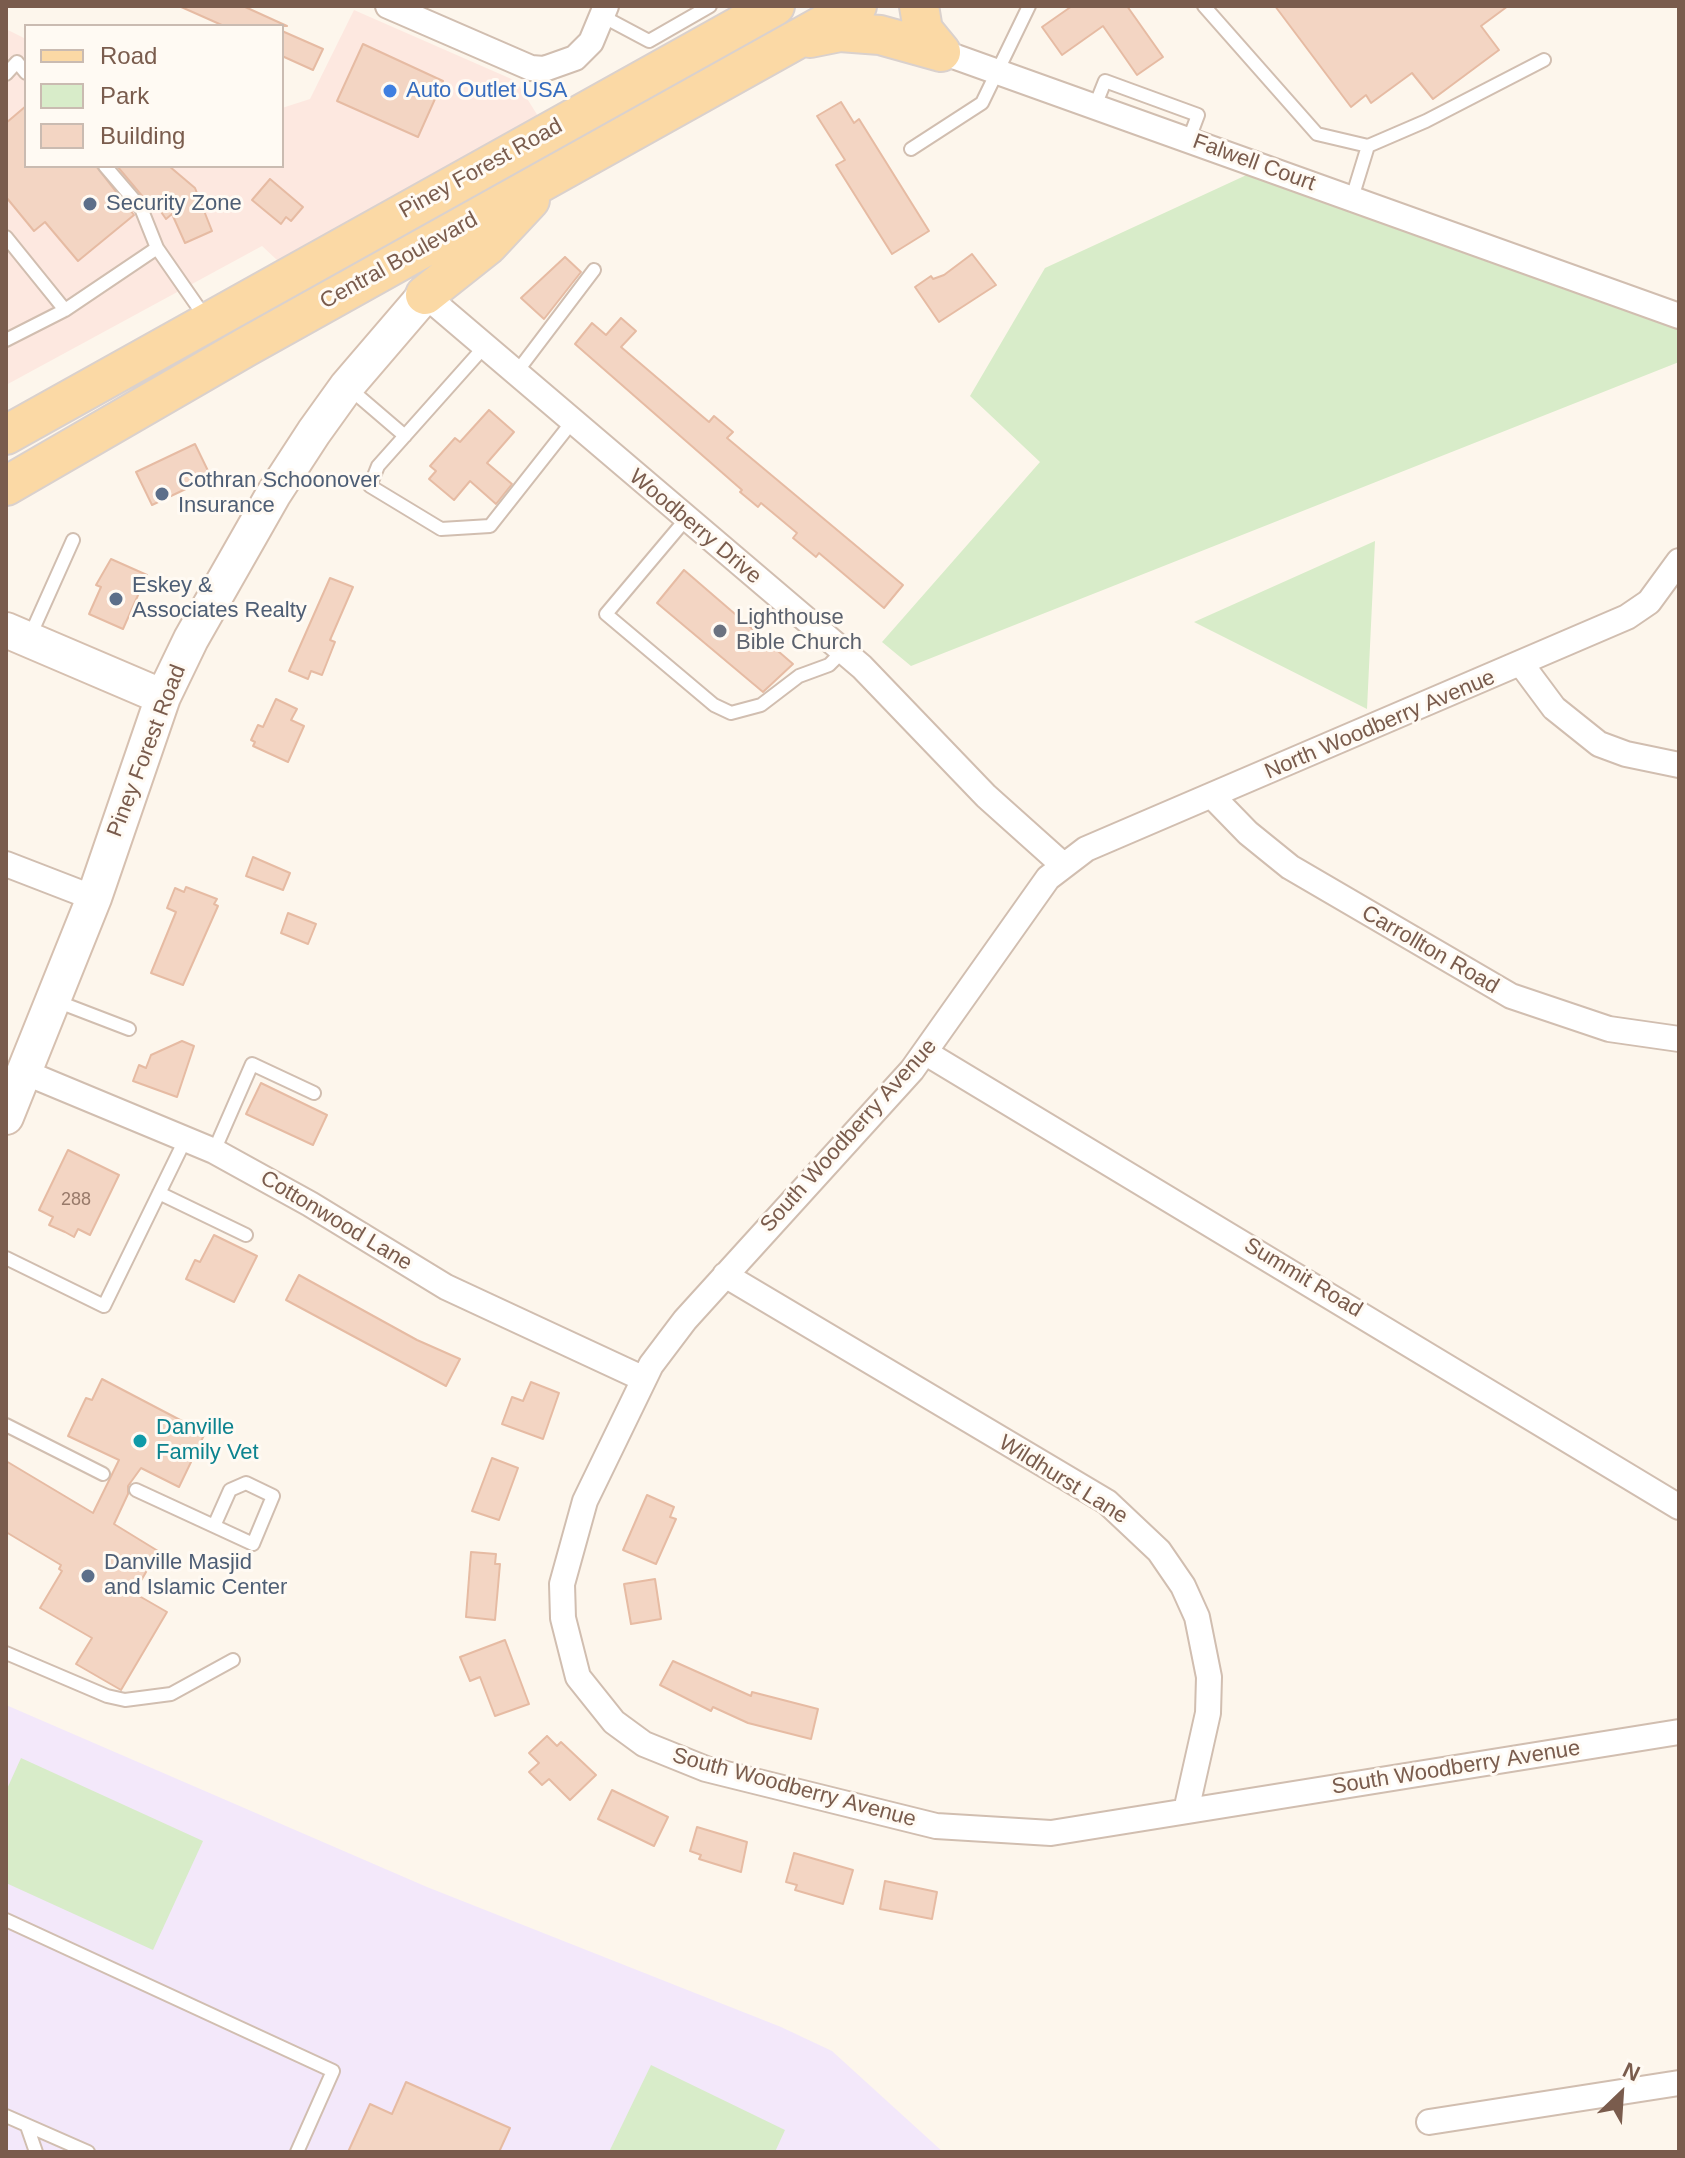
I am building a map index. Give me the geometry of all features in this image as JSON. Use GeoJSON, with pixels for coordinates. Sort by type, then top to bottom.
{"type":"FeatureCollection","features":[{"type":"Feature","properties":{"kind":"main road"},"geometry":{"type":"LineString","coordinates":[[919,6],[923,30],[941,52]]}},
{"type":"Feature","properties":{"kind":"main road","name":"Piney Forest Road"},"geometry":{"type":"LineString","coordinates":[[354,240],[772,7]]}},
{"type":"Feature","properties":{"kind":"main road"},"geometry":{"type":"LineString","coordinates":[[795,41],[857,11]]}},
{"type":"Feature","properties":{"kind":"main road"},"geometry":{"type":"LineString","coordinates":[[795,41],[840,32],[867,34],[941,52]]}},
{"type":"Feature","properties":{"kind":"main road","name":"Central Boulevard"},"geometry":{"type":"LineString","coordinates":[[6,486],[795,41]]}},
{"type":"Feature","properties":{"kind":"main road"},"geometry":{"type":"LineString","coordinates":[[425,295],[488,245],[555,174]]}},
{"type":"Feature","properties":{"kind":"main road","name":"Central Boulevard"},"geometry":{"type":"LineString","coordinates":[[6,435],[354,240]]}},
{"type":"Feature","properties":{"kind":"main road","name":"Piney Forest Road"},"geometry":{"type":"LineString","coordinates":[[6,1117],[94,898],[163,697],[191,639],[273,495],[347,386],[425,295]]}},
{"type":"Feature","properties":{"kind":"main road"},"geometry":{"type":"LineString","coordinates":[[17,635],[163,697]]}},
{"type":"Feature","properties":{"kind":"street"},"geometry":{"type":"LineString","coordinates":[[388,6],[531,68],[544,69],[575,58],[591,42],[604,11]]}},
{"type":"Feature","properties":{"kind":"street"},"geometry":{"type":"LineString","coordinates":[[772,7],[795,41]]}},
{"type":"Feature","properties":{"kind":"street","name":"Falwell Court"},"geometry":{"type":"LineString","coordinates":[[857,11],[941,52],[1679,316]]}},
{"type":"Feature","properties":{"kind":"street","name":"Woodberry Drive"},"geometry":{"type":"LineString","coordinates":[[425,295],[843,651],[911,714],[986,796],[1063,865]]}},
{"type":"Feature","properties":{"kind":"street","name":"North Woodberry Avenue"},"geometry":{"type":"LineString","coordinates":[[1063,865],[1086,849],[1522,665],[1627,617],[1649,602],[1679,561]]}},
{"type":"Feature","properties":{"kind":"street"},"geometry":{"type":"LineString","coordinates":[[1522,665],[1554,708],[1599,744],[1626,754],[1679,765]]}},
{"type":"Feature","properties":{"kind":"street","name":"Carrollton Road"},"geometry":{"type":"LineString","coordinates":[[1212,796],[1248,833],[1290,867],[1511,996],[1609,1029],[1679,1039]]}},
{"type":"Feature","properties":{"kind":"street"},"geometry":{"type":"LineString","coordinates":[[6,864],[94,898]]}},
{"type":"Feature","properties":{"kind":"street","name":"South Woodberry Avenue"},"geometry":{"type":"LineString","coordinates":[[1063,865],[1048,878],[926,1053],[685,1320],[644,1379],[585,1501],[562,1584],[563,1618],[578,1677],[614,1722],[644,1744],[706,1769],[936,1826],[1051,1833],[1679,1732]]}},
{"type":"Feature","properties":{"kind":"street","name":"Summit Road"},"geometry":{"type":"LineString","coordinates":[[926,1053],[1679,1507]]}},
{"type":"Feature","properties":{"kind":"street","name":"Cottonwood Lane"},"geometry":{"type":"LineString","coordinates":[[24,1072],[214,1151],[310,1204],[446,1287],[644,1379]]}},
{"type":"Feature","properties":{"kind":"street","name":"Wildhurst Lane"},"geometry":{"type":"LineString","coordinates":[[725,1275],[1107,1502],[1159,1551],[1183,1586],[1197,1617],[1209,1677],[1206,1725],[1186,1811]]}},
{"type":"Feature","properties":{"kind":"street"},"geometry":{"type":"LineString","coordinates":[[1429,2122],[1679,2083]]}},
{"type":"Feature","properties":{"kind":"lane"},"geometry":{"type":"LineString","coordinates":[[604,11],[649,41],[710,6]]}},
{"type":"Feature","properties":{"kind":"lane"},"geometry":{"type":"LineString","coordinates":[[911,149],[982,103],[1029,6]]}},
{"type":"Feature","properties":{"kind":"lane"},"geometry":{"type":"LineString","coordinates":[[1204,6],[1317,134],[1368,146],[1426,121],[1544,60]]}},
{"type":"Feature","properties":{"kind":"lane"},"geometry":{"type":"LineString","coordinates":[[6,74],[17,62],[24,71]]}},
{"type":"Feature","properties":{"kind":"lane"},"geometry":{"type":"LineString","coordinates":[[1352,198],[1368,146]]}},
{"type":"Feature","properties":{"kind":"lane"},"geometry":{"type":"LineString","coordinates":[[107,168],[141,208],[157,248],[208,321]]}},
{"type":"Feature","properties":{"kind":"lane"},"geometry":{"type":"LineString","coordinates":[[6,237],[65,310]]}},
{"type":"Feature","properties":{"kind":"lane"},"geometry":{"type":"LineString","coordinates":[[6,340],[65,310],[157,248]]}},
{"type":"Feature","properties":{"kind":"lane"},"geometry":{"type":"LineString","coordinates":[[516,373],[594,270]]}},
{"type":"Feature","properties":{"kind":"lane"},"geometry":{"type":"LineString","coordinates":[[485,346],[378,466],[370,486],[441,529],[490,526],[572,422]]}},
{"type":"Feature","properties":{"kind":"lane"},"geometry":{"type":"LineString","coordinates":[[347,386],[405,436]]}},
{"type":"Feature","properties":{"kind":"lane"},"geometry":{"type":"LineString","coordinates":[[686,519],[606,614],[714,705],[731,713],[761,705],[799,676],[829,665],[843,651]]}},
{"type":"Feature","properties":{"kind":"lane"},"geometry":{"type":"LineString","coordinates":[[17,635],[73,540]]}},
{"type":"Feature","properties":{"kind":"lane"},"geometry":{"type":"LineString","coordinates":[[53,1000],[129,1029]]}},
{"type":"Feature","properties":{"kind":"lane"},"geometry":{"type":"LineString","coordinates":[[214,1151],[252,1064],[314,1093]]}},
{"type":"Feature","properties":{"kind":"lane"},"geometry":{"type":"LineString","coordinates":[[6,1258],[104,1306],[186,1138]]}},
{"type":"Feature","properties":{"kind":"lane"},"geometry":{"type":"LineString","coordinates":[[159,1193],[246,1235]]}},
{"type":"Feature","properties":{"kind":"lane"},"geometry":{"type":"LineString","coordinates":[[6,1425],[103,1474]]}},
{"type":"Feature","properties":{"kind":"lane"},"geometry":{"type":"LineString","coordinates":[[136,1490],[214,1526],[253,1544],[273,1496],[246,1483],[230,1490],[214,1526]]}},
{"type":"Feature","properties":{"kind":"lane"},"geometry":{"type":"LineString","coordinates":[[6,1653],[107,1696],[125,1700],[171,1694],[233,1660]]}},
{"type":"Feature","properties":{"kind":"lane"},"geometry":{"type":"LineString","coordinates":[[6,1920],[333,2071],[297,2152]]}},
{"type":"Feature","properties":{"kind":"lane"},"geometry":{"type":"LineString","coordinates":[[6,2116],[88,2152]]}},
{"type":"Feature","properties":{"kind":"lane"},"geometry":{"type":"LineString","coordinates":[[27,2126],[36,2152]]}},
{"type":"Feature","properties":{"kind":"shaded area"},"geometry":{"type":"Polygon","coordinates":[[[354,10],[516,81],[548,132],[292,274],[262,246],[6,385],[6,29],[24,38],[24,168],[284,168],[284,107],[310,99],[354,10]]]}},
{"type":"Feature","properties":{"kind":"shaded area"},"geometry":{"type":"Polygon","coordinates":[[[6,1705],[427,1887],[781,2027],[832,2051],[943,2152],[6,2152],[6,1705]]]}},
{"type":"Feature","properties":{"kind":"green space"},"geometry":{"type":"Polygon","coordinates":[[[1266,166],[1679,316],[1679,362],[911,666],[882,642],[1040,462],[970,396],[1045,268],[1266,166]]]}},
{"type":"Feature","properties":{"kind":"green space"},"geometry":{"type":"Polygon","coordinates":[[[1375,541],[1367,709],[1194,622],[1375,541]]]}},
{"type":"Feature","properties":{"kind":"green space"},"geometry":{"type":"Polygon","coordinates":[[[21,1758],[203,1841],[153,1950],[6,1883],[6,1791],[21,1758]]]}},
{"type":"Feature","properties":{"kind":"green space"},"geometry":{"type":"Polygon","coordinates":[[[651,2065],[785,2130],[775,2152],[609,2152],[651,2065]]]}},
{"type":"Feature","properties":{"kind":"building"},"geometry":{"type":"Polygon","coordinates":[[[179,6],[243,6],[283,24],[220,24],[179,6]]]}},
{"type":"Feature","properties":{"kind":"building"},"geometry":{"type":"Polygon","coordinates":[[[1072,6],[1127,6],[1163,57],[1137,75],[1103,26],[1062,55],[1042,27],[1072,6]]]}},
{"type":"Feature","properties":{"kind":"building"},"geometry":{"type":"Polygon","coordinates":[[[1275,6],[1508,6],[1481,26],[1499,50],[1433,99],[1412,73],[1371,103],[1366,95],[1351,107],[1275,6]]]}},
{"type":"Feature","properties":{"kind":"building"},"geometry":{"type":"Polygon","coordinates":[[[284,32],[323,49],[313,70],[284,57],[284,32]]]}},
{"type":"Feature","properties":{"kind":"building","name":"Auto Outlet USA"},"geometry":{"type":"Polygon","coordinates":[[[363,44],[443,81],[418,137],[337,101],[363,44]]]}},
{"type":"Feature","properties":{"kind":"building"},"geometry":{"type":"Polygon","coordinates":[[[841,102],[854,123],[859,119],[929,231],[892,254],[836,165],[845,160],[817,116],[841,102]]]}},
{"type":"Feature","properties":{"kind":"building"},"geometry":{"type":"Polygon","coordinates":[[[24,108],[24,168],[98,168],[134,215],[78,261],[45,222],[34,231],[6,197],[6,123],[24,108]]]}},
{"type":"Feature","properties":{"kind":"building"},"geometry":{"type":"Polygon","coordinates":[[[119,168],[171,168],[195,188],[212,231],[185,243],[172,214],[166,219],[152,199],[148,203],[119,168]]]}},
{"type":"Feature","properties":{"kind":"building"},"geometry":{"type":"Polygon","coordinates":[[[270,179],[303,207],[291,221],[286,217],[281,224],[252,200],[270,179]]]}},
{"type":"Feature","properties":{"kind":"building"},"geometry":{"type":"Polygon","coordinates":[[[972,254],[996,285],[939,322],[915,287],[931,276],[933,279],[944,275],[972,254]]]}},
{"type":"Feature","properties":{"kind":"building"},"geometry":{"type":"Polygon","coordinates":[[[565,257],[581,272],[544,319],[521,298],[565,257]]]}},
{"type":"Feature","properties":{"kind":"building"},"geometry":{"type":"Polygon","coordinates":[[[621,318],[636,331],[621,347],[709,422],[714,416],[733,432],[727,438],[903,585],[884,608],[819,553],[816,557],[793,538],[797,533],[761,503],[758,507],[740,492],[742,490],[575,344],[592,323],[606,335],[621,318]]]}},
{"type":"Feature","properties":{"kind":"building"},"geometry":{"type":"Polygon","coordinates":[[[489,410],[514,432],[487,463],[512,484],[496,504],[470,481],[454,500],[429,479],[436,471],[430,466],[455,438],[460,442],[489,410]]]}},
{"type":"Feature","properties":{"kind":"building"},"geometry":{"type":"Polygon","coordinates":[[[195,444],[211,477],[152,505],[136,472],[195,444]]]}},
{"type":"Feature","properties":{"kind":"building","name":"Eskey & Associates Realty"},"geometry":{"type":"Polygon","coordinates":[[[111,559],[147,575],[123,629],[89,614],[101,587],[96,585],[111,559]]]}},
{"type":"Feature","properties":{"kind":"building","name":"Lighthouse Bible Church"},"geometry":{"type":"Polygon","coordinates":[[[684,570],[793,664],[763,692],[657,603],[684,570]]]}},
{"type":"Feature","properties":{"kind":"building"},"geometry":{"type":"Polygon","coordinates":[[[330,578],[353,587],[330,640],[335,642],[322,675],[311,671],[308,679],[289,671],[330,578]]]}},
{"type":"Feature","properties":{"kind":"building"},"geometry":{"type":"Polygon","coordinates":[[[276,699],[297,709],[291,720],[304,726],[288,762],[253,746],[255,742],[251,740],[258,725],[263,727],[276,699]]]}},
{"type":"Feature","properties":{"kind":"building"},"geometry":{"type":"Polygon","coordinates":[[[253,857],[290,873],[283,890],[246,876],[253,857]]]}},
{"type":"Feature","properties":{"kind":"building"},"geometry":{"type":"Polygon","coordinates":[[[186,887],[217,899],[214,904],[218,906],[183,985],[151,973],[176,912],[167,908],[175,888],[184,892],[186,887]]]}},
{"type":"Feature","properties":{"kind":"building"},"geometry":{"type":"Polygon","coordinates":[[[288,913],[316,924],[308,944],[281,933],[288,913]]]}},
{"type":"Feature","properties":{"kind":"building"},"geometry":{"type":"Polygon","coordinates":[[[182,1041],[194,1046],[177,1097],[133,1081],[139,1065],[146,1068],[151,1055],[182,1041]]]}},
{"type":"Feature","properties":{"kind":"building"},"geometry":{"type":"Polygon","coordinates":[[[261,1083],[327,1115],[313,1145],[246,1114],[261,1083]]]}},
{"type":"Feature","properties":{"kind":"building"},"geometry":{"type":"Polygon","coordinates":[[[68,1150],[119,1175],[90,1235],[78,1229],[74,1237],[49,1225],[53,1217],[39,1210],[68,1150]]]}},
{"type":"Feature","properties":{"kind":"building"},"geometry":{"type":"Polygon","coordinates":[[[214,1235],[257,1256],[234,1302],[186,1279],[195,1260],[200,1262],[214,1235]]]}},
{"type":"Feature","properties":{"kind":"building"},"geometry":{"type":"Polygon","coordinates":[[[299,1275],[417,1340],[460,1359],[446,1386],[286,1300],[299,1275]]]}},
{"type":"Feature","properties":{"kind":"building","name":"Danville Masjid and Islamic Center"},"geometry":{"type":"Polygon","coordinates":[[[102,1379],[205,1433],[179,1487],[141,1468],[128,1486],[128,1494],[114,1524],[158,1551],[134,1593],[167,1612],[121,1690],[76,1664],[92,1638],[40,1608],[62,1571],[59,1569],[61,1565],[6,1532],[6,1461],[93,1513],[119,1460],[68,1436],[86,1398],[92,1400],[102,1379]]]}},
{"type":"Feature","properties":{"kind":"building"},"geometry":{"type":"Polygon","coordinates":[[[531,1382],[559,1393],[543,1439],[502,1424],[512,1397],[523,1401],[531,1382]]]}},
{"type":"Feature","properties":{"kind":"building"},"geometry":{"type":"Polygon","coordinates":[[[492,1458],[518,1468],[499,1520],[472,1511],[492,1458]]]}},
{"type":"Feature","properties":{"kind":"building"},"geometry":{"type":"Polygon","coordinates":[[[647,1495],[674,1507],[670,1517],[676,1519],[656,1564],[623,1550],[647,1495]]]}},
{"type":"Feature","properties":{"kind":"building"},"geometry":{"type":"Polygon","coordinates":[[[471,1552],[496,1554],[495,1564],[500,1564],[495,1620],[466,1617],[471,1552]]]}},
{"type":"Feature","properties":{"kind":"building"},"geometry":{"type":"Polygon","coordinates":[[[655,1579],[661,1619],[631,1624],[624,1584],[655,1579]]]}},
{"type":"Feature","properties":{"kind":"building"},"geometry":{"type":"Polygon","coordinates":[[[505,1640],[529,1704],[495,1716],[480,1677],[470,1681],[460,1657],[505,1640]]]}},
{"type":"Feature","properties":{"kind":"building"},"geometry":{"type":"Polygon","coordinates":[[[673,1661],[751,1696],[752,1692],[818,1709],[811,1739],[748,1723],[713,1707],[711,1711],[660,1685],[673,1661]]]}},
{"type":"Feature","properties":{"kind":"building"},"geometry":{"type":"Polygon","coordinates":[[[547,1736],[557,1746],[561,1742],[596,1775],[570,1800],[549,1779],[542,1785],[529,1772],[539,1763],[529,1753],[547,1736]]]}},
{"type":"Feature","properties":{"kind":"building"},"geometry":{"type":"Polygon","coordinates":[[[612,1790],[668,1817],[654,1846],[598,1819],[612,1790]]]}},
{"type":"Feature","properties":{"kind":"building"},"geometry":{"type":"Polygon","coordinates":[[[697,1827],[747,1842],[741,1872],[699,1859],[701,1855],[690,1851],[697,1827]]]}},
{"type":"Feature","properties":{"kind":"building"},"geometry":{"type":"Polygon","coordinates":[[[794,1853],[853,1870],[843,1904],[795,1890],[797,1885],[786,1882],[794,1853]]]}},
{"type":"Feature","properties":{"kind":"building"},"geometry":{"type":"Polygon","coordinates":[[[885,1881],[937,1892],[932,1919],[880,1909],[885,1881]]]}},
{"type":"Feature","properties":{"kind":"building"},"geometry":{"type":"Polygon","coordinates":[[[406,2082],[510,2128],[499,2152],[348,2152],[370,2104],[392,2114],[406,2082]]]}},
{"type":"Feature","properties":{"kind":"place","name":"Auto Outlet USA"},"geometry":{"type":"Point","coordinates":[390,91]}},
{"type":"Feature","properties":{"kind":"place","name":"Security Zone"},"geometry":{"type":"Point","coordinates":[90,204]}},
{"type":"Feature","properties":{"kind":"place","name":"Cothran Schoonover Insurance"},"geometry":{"type":"Point","coordinates":[162,494]}},
{"type":"Feature","properties":{"kind":"place","name":"Eskey & Associates Realty"},"geometry":{"type":"Point","coordinates":[116,599]}},
{"type":"Feature","properties":{"kind":"place","name":"Lighthouse Bible Church"},"geometry":{"type":"Point","coordinates":[720,631]}},
{"type":"Feature","properties":{"kind":"place","name":"Danville Family Vet"},"geometry":{"type":"Point","coordinates":[140,1441]}},
{"type":"Feature","properties":{"kind":"place","name":"Danville Masjid and Islamic Center"},"geometry":{"type":"Point","coordinates":[88,1576]}}]}
